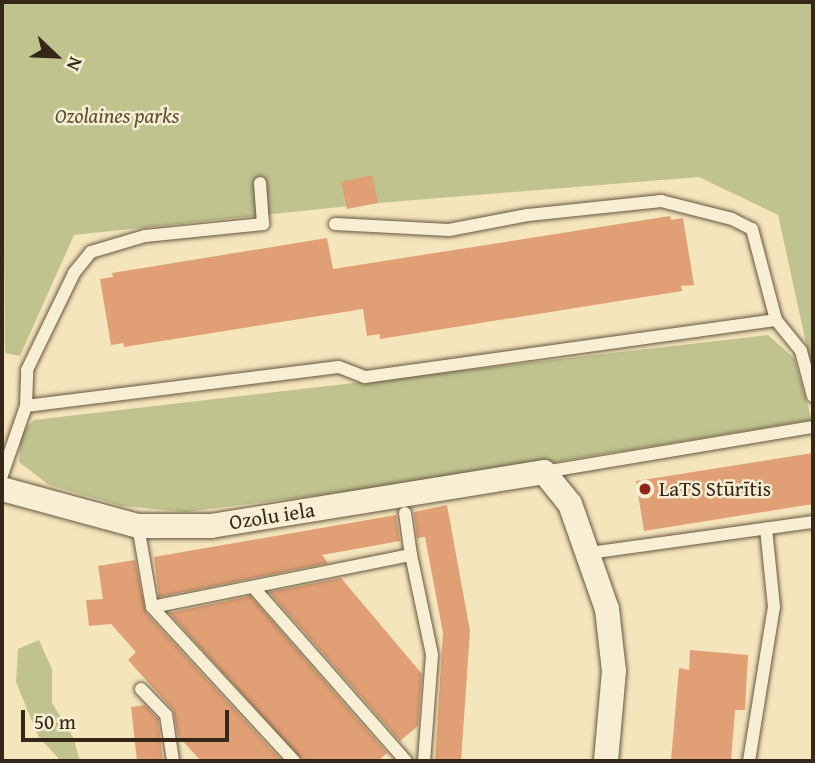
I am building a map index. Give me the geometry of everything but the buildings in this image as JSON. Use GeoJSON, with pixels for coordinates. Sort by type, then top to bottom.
{"type":"FeatureCollection","features":[{"type":"Feature","properties":{"kind":"street","name":"Ozolu iela"},"geometry":{"type":"LineString","coordinates":[[2,489],[138,526],[211,526],[544,472]]}},
{"type":"Feature","properties":{"kind":"street"},"geometry":{"type":"LineString","coordinates":[[544,472],[570,504],[607,609],[614,671],[606,761]]}},
{"type":"Feature","properties":{"kind":"lane"},"geometry":{"type":"LineString","coordinates":[[2,475],[26,406],[27,370],[74,273],[91,252],[145,236],[263,224],[261,184]]}},
{"type":"Feature","properties":{"kind":"lane"},"geometry":{"type":"LineString","coordinates":[[335,223],[449,229],[528,215],[648,202],[690,205],[752,229],[776,320],[801,351],[813,396]]}},
{"type":"Feature","properties":{"kind":"lane"},"geometry":{"type":"LineString","coordinates":[[26,406],[339,367],[365,377],[776,320]]}},
{"type":"Feature","properties":{"kind":"lane"},"geometry":{"type":"LineString","coordinates":[[544,472],[813,427]]}},
{"type":"Feature","properties":{"kind":"lane"},"geometry":{"type":"LineString","coordinates":[[405,513],[432,655],[424,761]]}},
{"type":"Feature","properties":{"kind":"lane"},"geometry":{"type":"LineString","coordinates":[[589,553],[813,522]]}},
{"type":"Feature","properties":{"kind":"lane"},"geometry":{"type":"LineString","coordinates":[[138,526],[152,607],[294,761]]}},
{"type":"Feature","properties":{"kind":"lane"},"geometry":{"type":"LineString","coordinates":[[750,761],[774,607],[766,528]]}},
{"type":"Feature","properties":{"kind":"lane"},"geometry":{"type":"LineString","coordinates":[[152,607],[411,555]]}},
{"type":"Feature","properties":{"kind":"lane"},"geometry":{"type":"LineString","coordinates":[[253,587],[406,761]]}},
{"type":"Feature","properties":{"kind":"lane"},"geometry":{"type":"LineString","coordinates":[[141,689],[166,715],[175,758]]}},
{"type":"Feature","properties":{"kind":"green space","name":"Ozolaines parks"},"geometry":{"type":"Polygon","coordinates":[[[2,2],[813,2],[813,375],[778,215],[699,177],[378,203],[74,235],[20,356],[5,353],[2,2]]]}},
{"type":"Feature","properties":{"kind":"green space"},"geometry":{"type":"Polygon","coordinates":[[[768,335],[794,358],[812,420],[455,478],[185,512],[122,506],[49,485],[19,462],[21,433],[34,420],[768,335]]]}},
{"type":"Feature","properties":{"kind":"green space"},"geometry":{"type":"Polygon","coordinates":[[[39,640],[52,669],[52,703],[73,737],[80,761],[61,761],[38,736],[16,682],[18,649],[39,640]]]}},
{"type":"Feature","properties":{"kind":"place","name":"LaTS Stūrītis"},"geometry":{"type":"Point","coordinates":[645,489]}}]}
